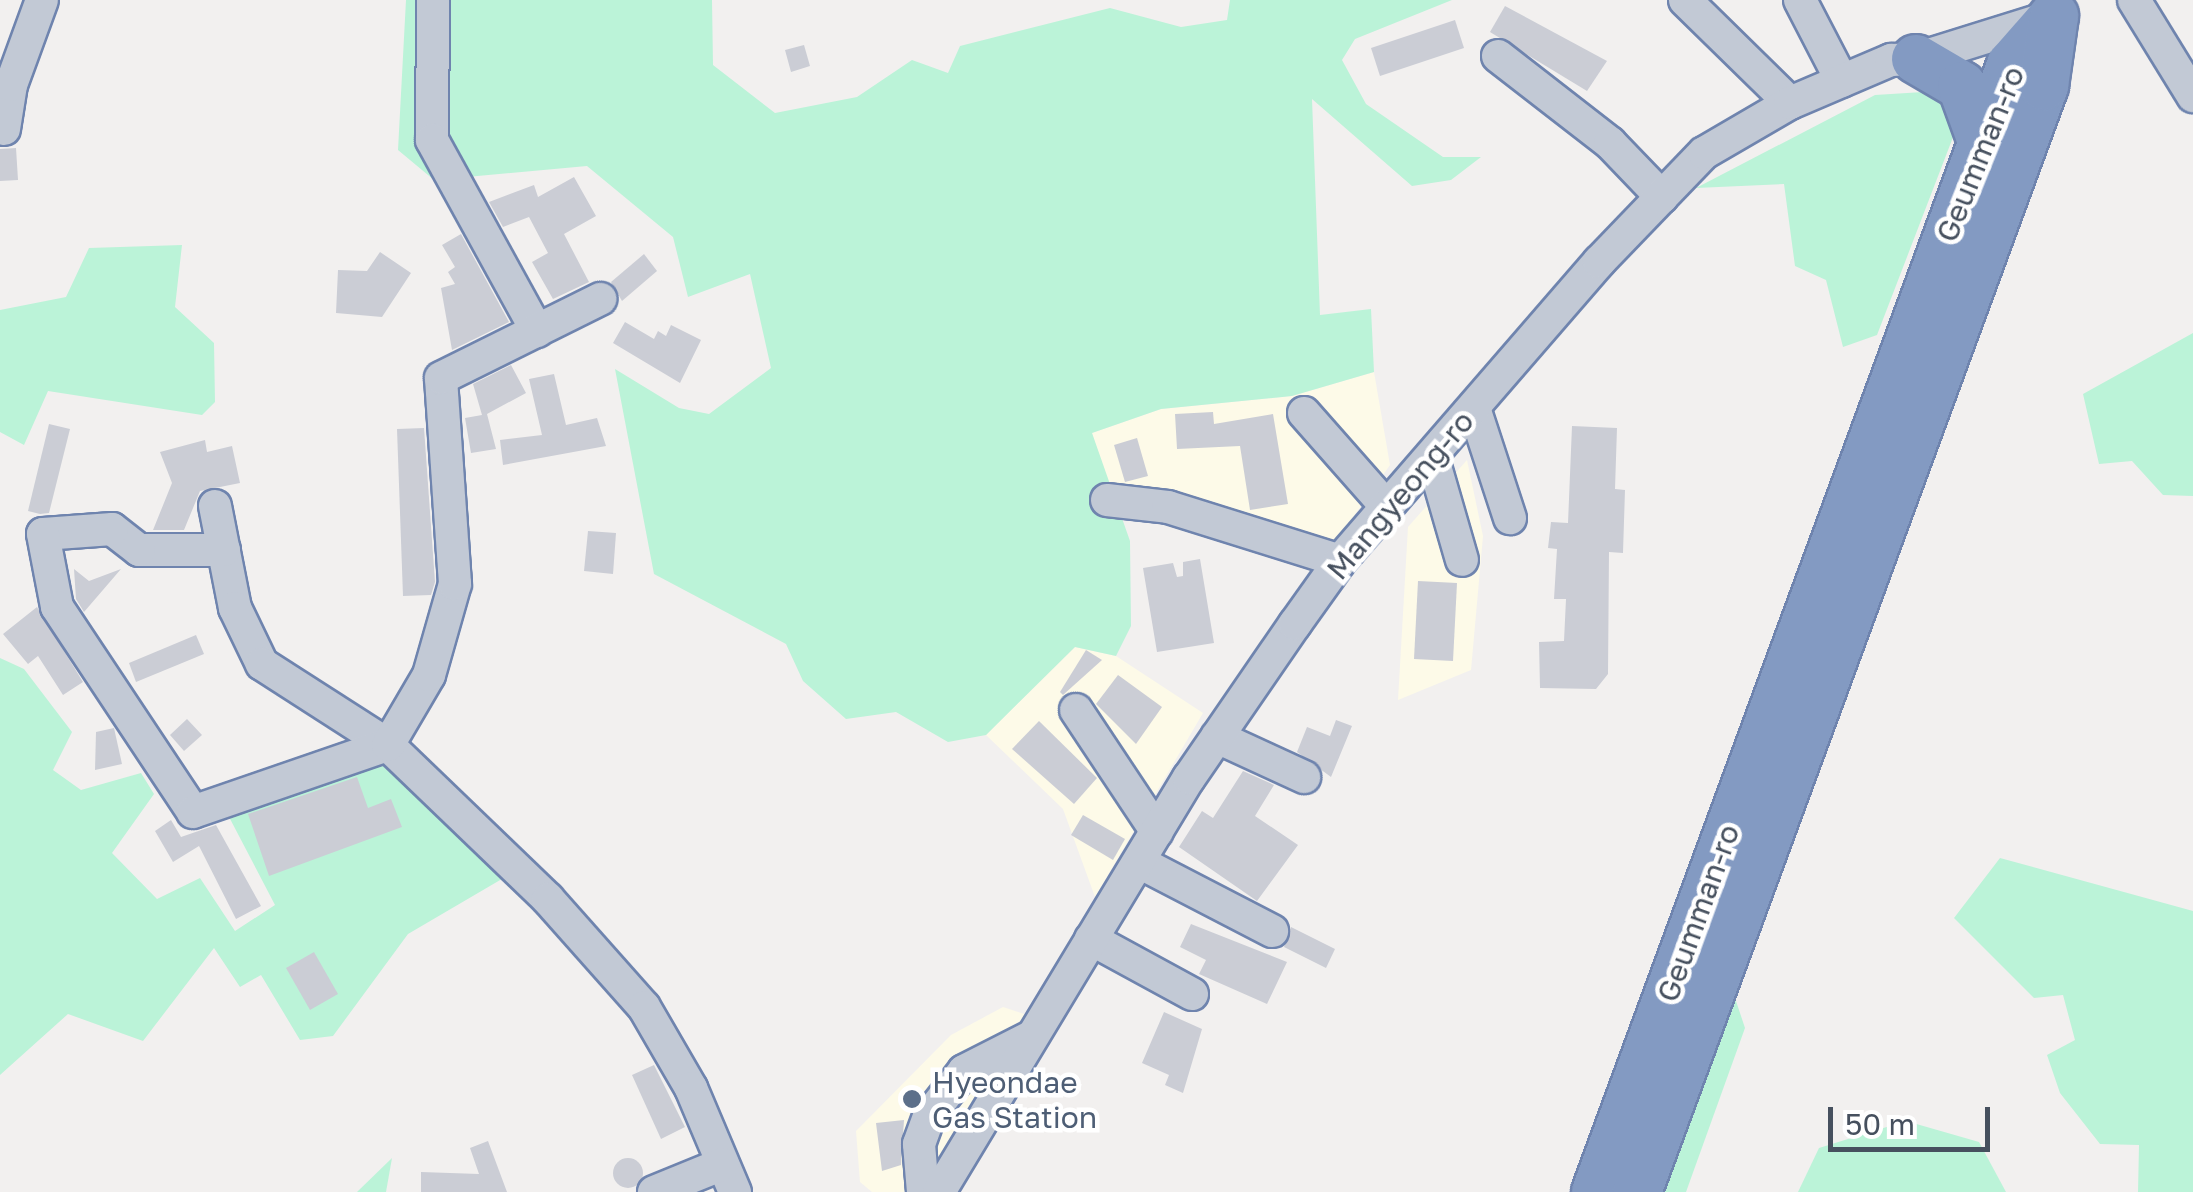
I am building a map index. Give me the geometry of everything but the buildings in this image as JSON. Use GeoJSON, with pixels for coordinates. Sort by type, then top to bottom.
{"type":"FeatureCollection","features":[{"type":"Feature","properties":{"kind":"highway","name":"Geumman-ro"},"geometry":{"type":"LineString","coordinates":[[1596,1192],[2012,65],[2054,16]]}},
{"type":"Feature","properties":{"kind":"highway","name":"Geumman-ro"},"geometry":{"type":"LineString","coordinates":[[1637,1192],[2044,86],[2054,16]]}},
{"type":"Feature","properties":{"kind":"highway"},"geometry":{"type":"LineString","coordinates":[[1916,59],[1962,86],[1984,144]]}},
{"type":"Feature","properties":{"kind":"street"},"geometry":{"type":"LineString","coordinates":[[4,129],[11,85],[42,0]]}},
{"type":"Feature","properties":{"kind":"street"},"geometry":{"type":"LineString","coordinates":[[434,0],[432,140],[537,332]]}},
{"type":"Feature","properties":{"kind":"street"},"geometry":{"type":"LineString","coordinates":[[1684,0],[1790,102]]}},
{"type":"Feature","properties":{"kind":"street"},"geometry":{"type":"LineString","coordinates":[[1800,0],[1842,81]]}},
{"type":"Feature","properties":{"kind":"street"},"geometry":{"type":"LineString","coordinates":[[2139,1],[2193,96]]}},
{"type":"Feature","properties":{"kind":"street","name":"Mangyeong-ro"},"geometry":{"type":"LineString","coordinates":[[939,1192],[1157,832],[1340,561],[1662,197],[1704,153],[1790,102],[1891,60],[1916,59],[2054,16]]}},
{"type":"Feature","properties":{"kind":"street"},"geometry":{"type":"LineString","coordinates":[[1498,56],[1610,143],[1662,197]]}},
{"type":"Feature","properties":{"kind":"street"},"geometry":{"type":"LineString","coordinates":[[224,550],[138,550],[112,529],[43,534],[57,607],[193,812],[388,745],[428,675],[455,584],[441,378],[600,299]]}},
{"type":"Feature","properties":{"kind":"street"},"geometry":{"type":"LineString","coordinates":[[1474,408],[1510,518]]}},
{"type":"Feature","properties":{"kind":"street"},"geometry":{"type":"LineString","coordinates":[[1304,413],[1387,507]]}},
{"type":"Feature","properties":{"kind":"street"},"geometry":{"type":"LineString","coordinates":[[1432,456],[1462,560]]}},
{"type":"Feature","properties":{"kind":"street"},"geometry":{"type":"LineString","coordinates":[[1107,500],[1168,508],[1340,561]]}},
{"type":"Feature","properties":{"kind":"street"},"geometry":{"type":"LineString","coordinates":[[215,506],[235,608],[262,664],[388,745],[548,899],[644,1007],[691,1088],[729,1178],[654,1192]]}},
{"type":"Feature","properties":{"kind":"street"},"geometry":{"type":"LineString","coordinates":[[1076,710],[1157,832]]}},
{"type":"Feature","properties":{"kind":"street"},"geometry":{"type":"LineString","coordinates":[[1217,738],[1304,777]]}},
{"type":"Feature","properties":{"kind":"street"},"geometry":{"type":"LineString","coordinates":[[1139,862],[1272,931]]}},
{"type":"Feature","properties":{"kind":"street"},"geometry":{"type":"LineString","coordinates":[[1091,938],[1192,994]]}},
{"type":"Feature","properties":{"kind":"street"},"geometry":{"type":"LineString","coordinates":[[923,1192],[919,1144],[929,1116],[964,1072],[1030,1037]]}},
{"type":"Feature","properties":{"kind":"shaded area"},"geometry":{"type":"Polygon","coordinates":[[[1374,372],[1390,465],[1329,551],[1110,489],[1092,433],[1161,409],[1292,396],[1374,372]]]}},
{"type":"Feature","properties":{"kind":"shaded area"},"geometry":{"type":"Polygon","coordinates":[[[1467,460],[1483,536],[1471,670],[1398,700],[1408,527],[1467,460]]]}},
{"type":"Feature","properties":{"kind":"shaded area"},"geometry":{"type":"Polygon","coordinates":[[[1075,647],[1116,656],[1203,713],[1095,897],[1063,809],[986,735],[1075,647]]]}},
{"type":"Feature","properties":{"kind":"shaded area"},"geometry":{"type":"Polygon","coordinates":[[[1003,1007],[1027,1015],[928,1192],[872,1192],[860,1182],[856,1131],[951,1035],[1003,1007]]]}},
{"type":"Feature","properties":{"kind":"green space"},"geometry":{"type":"Polygon","coordinates":[[[406,0],[712,0],[713,65],[775,113],[857,97],[912,60],[948,73],[960,46],[1110,8],[1181,27],[1227,20],[1230,0],[1452,0],[1355,39],[1342,60],[1366,104],[1443,157],[1481,157],[1451,180],[1412,186],[1312,99],[1320,315],[1371,309],[1374,372],[1292,396],[1161,409],[1092,433],[1130,541],[1131,626],[1116,656],[1075,647],[986,735],[948,742],[896,712],[846,719],[803,681],[786,644],[654,574],[615,369],[679,408],[709,414],[771,368],[750,274],[688,297],[673,237],[587,166],[434,180],[398,150],[406,0]]]}},
{"type":"Feature","properties":{"kind":"green space"},"geometry":{"type":"Polygon","coordinates":[[[1939,91],[1960,119],[1877,335],[1843,347],[1826,280],[1795,266],[1784,184],[1696,188],[1875,95],[1939,91]]]}},
{"type":"Feature","properties":{"kind":"green space"},"geometry":{"type":"Polygon","coordinates":[[[182,245],[175,307],[214,343],[215,402],[202,415],[48,391],[24,445],[0,432],[0,310],[66,297],[89,248],[182,245]]]}},
{"type":"Feature","properties":{"kind":"green space"},"geometry":{"type":"Polygon","coordinates":[[[2193,333],[2193,496],[2163,495],[2132,461],[2099,464],[2083,394],[2193,333]]]}},
{"type":"Feature","properties":{"kind":"green space"},"geometry":{"type":"Polygon","coordinates":[[[0,658],[24,669],[72,732],[53,770],[81,790],[141,773],[154,794],[112,853],[157,899],[200,878],[235,931],[275,905],[228,815],[374,758],[507,876],[408,934],[333,1036],[300,1040],[261,975],[240,987],[214,948],[143,1041],[68,1014],[0,1075],[0,658]]]}},
{"type":"Feature","properties":{"kind":"green space"},"geometry":{"type":"Polygon","coordinates":[[[2000,858],[2193,911],[2193,1192],[2138,1192],[2139,1145],[2100,1144],[2060,1093],[2047,1055],[2075,1040],[2063,995],[2034,998],[1954,918],[2000,858]]]}},
{"type":"Feature","properties":{"kind":"green space"},"geometry":{"type":"Polygon","coordinates":[[[1732,989],[1745,1028],[1686,1192],[1654,1192],[1732,989]]]}},
{"type":"Feature","properties":{"kind":"green space"},"geometry":{"type":"Polygon","coordinates":[[[1906,1121],[1979,1142],[2006,1192],[1798,1192],[1819,1148],[1906,1121]]]}},
{"type":"Feature","properties":{"kind":"green space"},"geometry":{"type":"Polygon","coordinates":[[[392,1158],[386,1192],[357,1192],[392,1158]]]}},
{"type":"Feature","properties":{"kind":"place","name":"Hyeondae Gas Station"},"geometry":{"type":"Point","coordinates":[912,1099]}}]}
